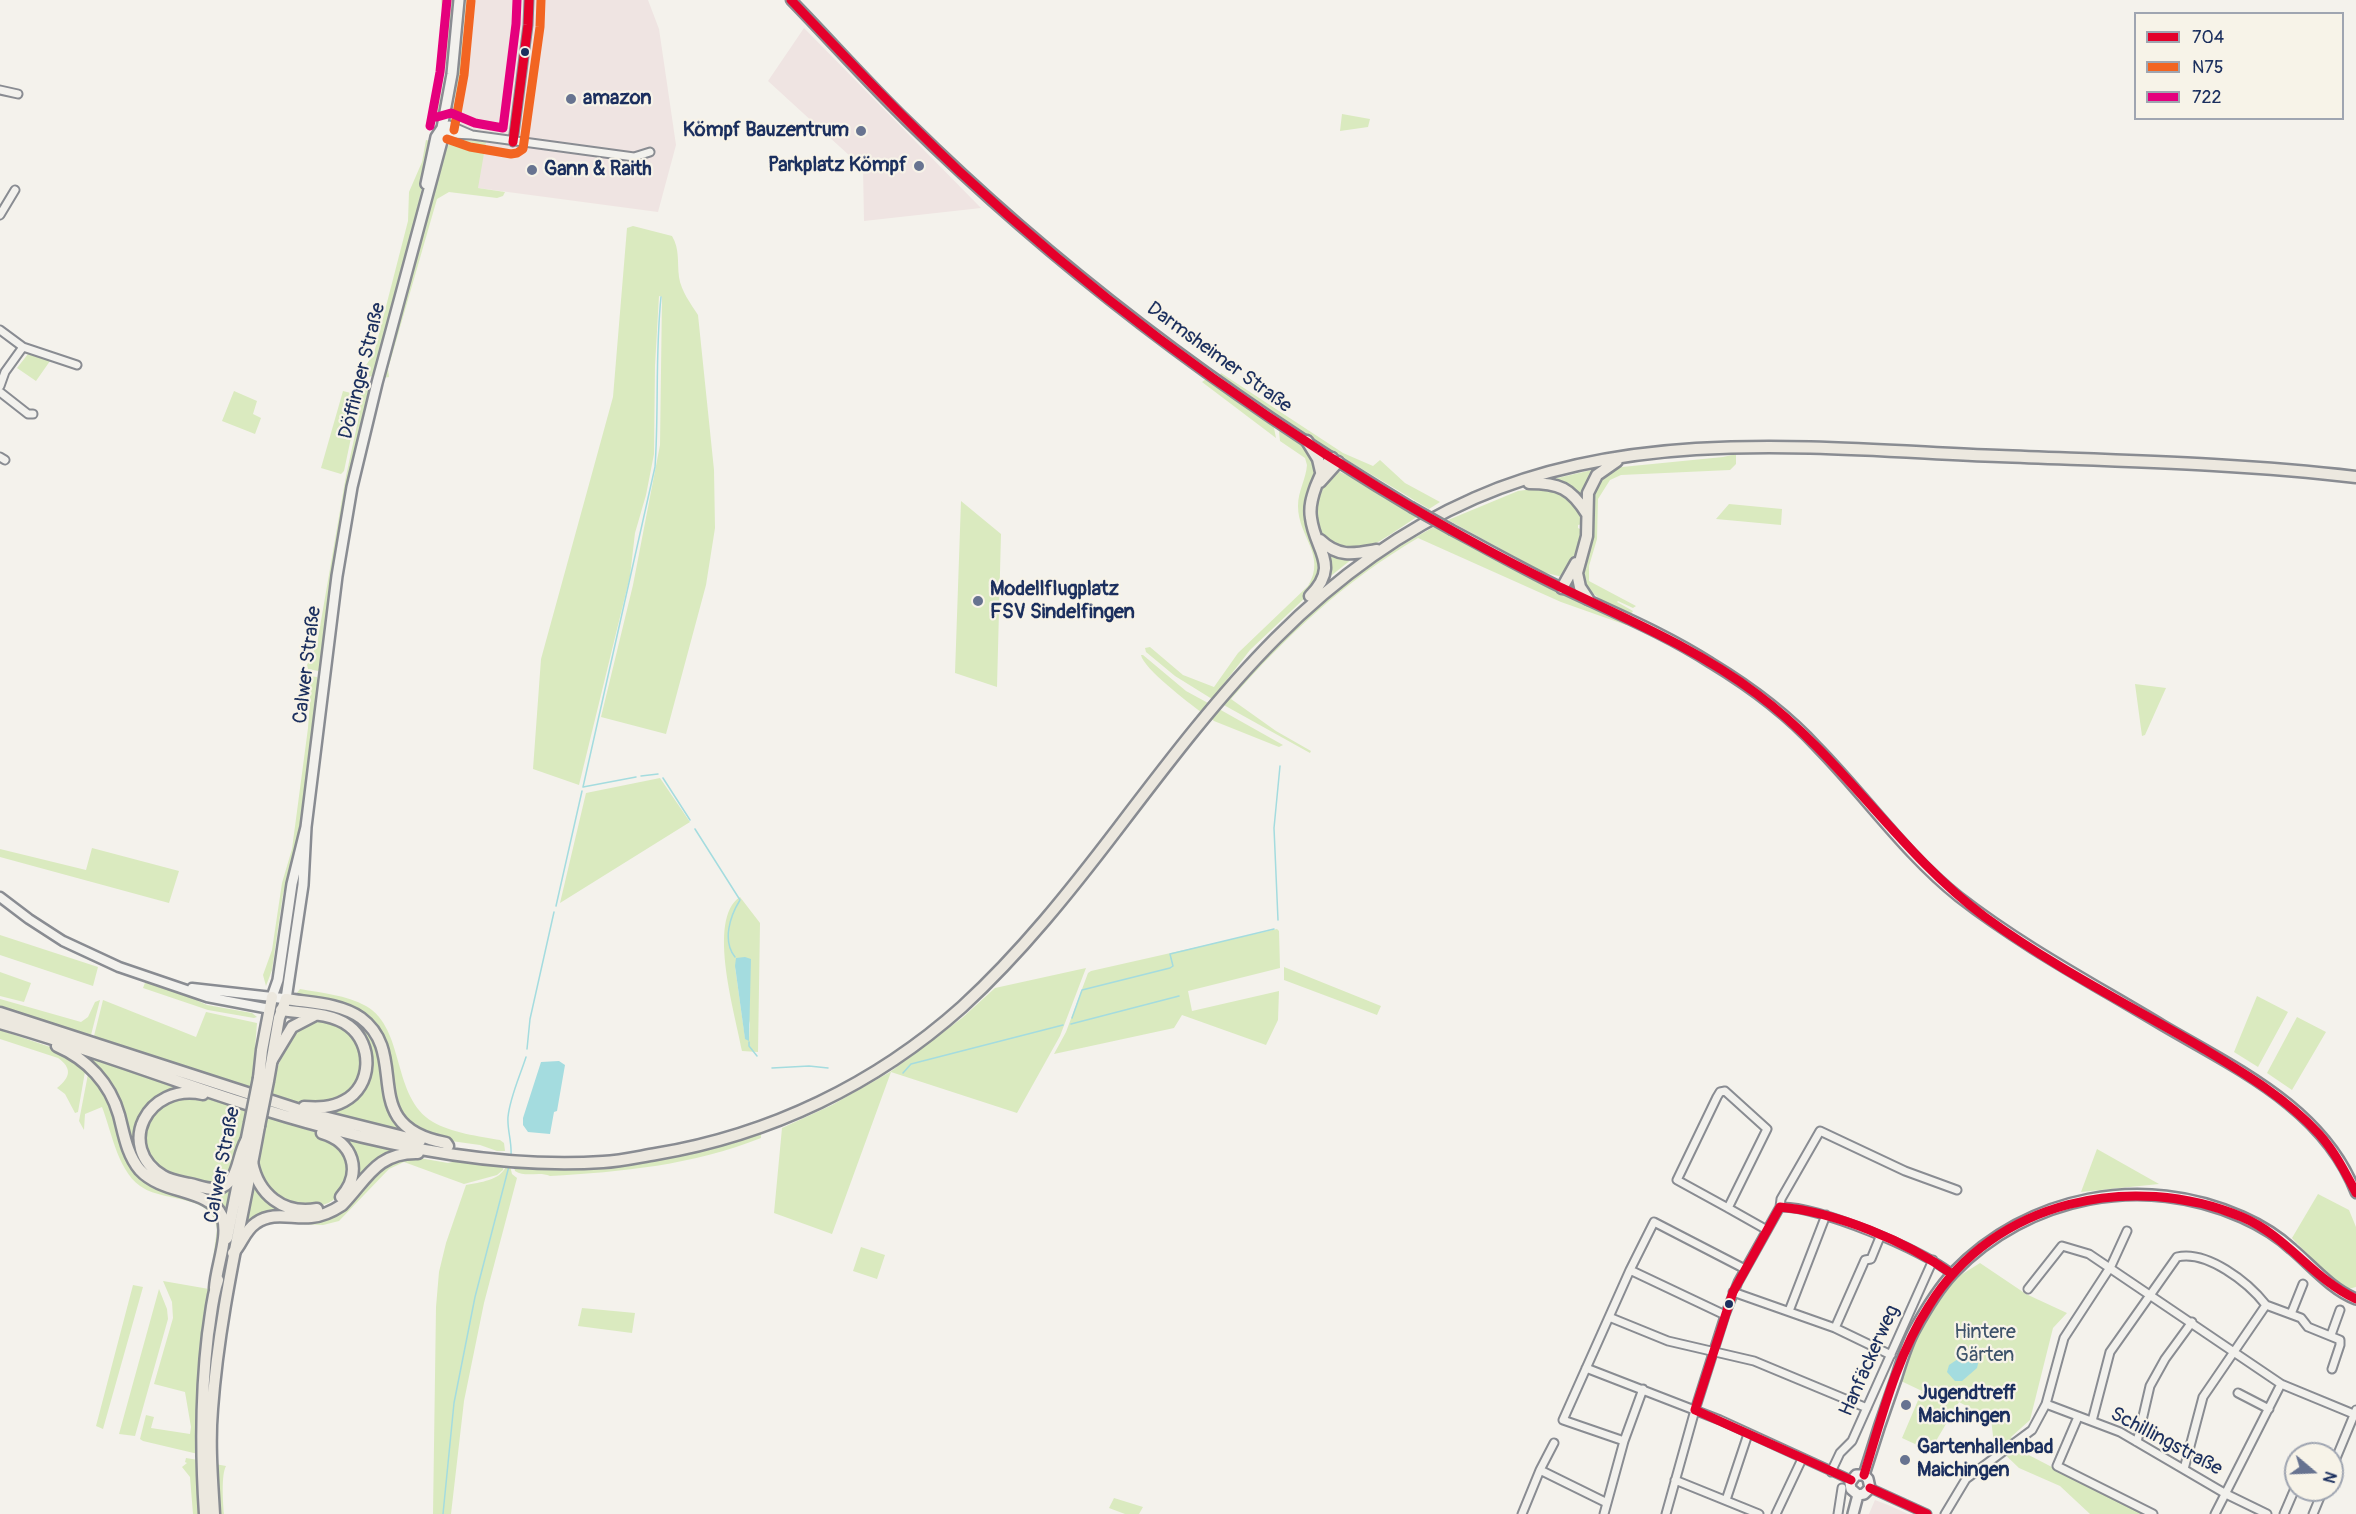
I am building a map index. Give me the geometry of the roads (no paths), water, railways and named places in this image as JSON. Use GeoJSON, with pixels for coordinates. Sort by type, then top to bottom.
{"type":"FeatureCollection","features":[{"type":"Feature","properties":{"kind":"main road","name":"Döffinger Straße"},"geometry":{"type":"LineString","coordinates":[[349,508],[376,383],[443,138],[442,128],[452,74],[459,0]]}},
{"type":"Feature","properties":{"kind":"main road"},"geometry":{"type":"LineString","coordinates":[[1299,614],[1305,602],[1322,582],[1325,574],[1325,558],[1310,511],[1321,472],[1318,459],[1308,441]]}},
{"type":"Feature","properties":{"kind":"main road"},"geometry":{"type":"LineString","coordinates":[[233,1253],[246,1232],[263,1219],[282,1216],[310,1217],[334,1210],[347,1201],[375,1167],[389,1157],[411,1153],[522,1159],[644,1156],[719,1141],[799,1113],[868,1077],[938,1027],[982,988],[1035,933],[1085,872],[1204,716],[1259,654],[1299,614],[1381,549],[1419,526],[1456,507],[1519,482],[1581,464],[1628,456],[1711,448],[1822,448],[2210,465],[2356,477]]}},
{"type":"Feature","properties":{"kind":"main road"},"geometry":{"type":"LineString","coordinates":[[1588,599],[1580,587],[1577,573],[1587,536],[1588,493],[1597,475],[1608,465],[1628,456]]}},
{"type":"Feature","properties":{"kind":"main road"},"geometry":{"type":"LineString","coordinates":[[1321,472],[1335,460]]}},
{"type":"Feature","properties":{"kind":"main road"},"geometry":{"type":"LineString","coordinates":[[1318,484],[1335,460]]}},
{"type":"Feature","properties":{"kind":"main road"},"geometry":{"type":"LineString","coordinates":[[1519,482],[1546,482],[1563,488],[1577,499],[1587,515]]}},
{"type":"Feature","properties":{"kind":"main road","name":"Calwer Straße"},"geometry":{"type":"LineString","coordinates":[[214,1514],[212,1411],[222,1318],[252,1162],[254,1125],[276,1009],[286,999],[303,885],[306,827],[337,576],[349,508]]}},
{"type":"Feature","properties":{"kind":"main road"},"geometry":{"type":"LineString","coordinates":[[1318,537],[1329,548],[1343,554],[1358,554],[1381,549]]}},
{"type":"Feature","properties":{"kind":"main road"},"geometry":{"type":"LineString","coordinates":[[1565,589],[1576,562],[1580,558]]}},
{"type":"Feature","properties":{"kind":"main road"},"geometry":{"type":"LineString","coordinates":[[1565,589],[1577,573]]}},
{"type":"Feature","properties":{"kind":"main road","name":"Calwer Straße"},"geometry":{"type":"LineString","coordinates":[[264,1079],[272,1060],[276,1009],[272,997],[278,980],[292,884],[306,827]]}},
{"type":"Feature","properties":{"kind":"main road"},"geometry":{"type":"LineString","coordinates":[[272,997],[342,1009],[360,1017],[376,1035],[384,1056],[390,1100],[402,1124],[417,1135],[446,1143],[448,1146]]}},
{"type":"Feature","properties":{"kind":"main road"},"geometry":{"type":"LineString","coordinates":[[240,1091],[249,1090],[302,1107],[315,1108],[335,1105],[351,1096],[364,1077],[367,1062],[364,1046],[356,1032],[344,1023],[315,1015],[276,1009]]}},
{"type":"Feature","properties":{"kind":"main road"},"geometry":{"type":"LineString","coordinates":[[0,1013],[321,1117],[395,1136],[497,1157]]}},
{"type":"Feature","properties":{"kind":"main road"},"geometry":{"type":"LineString","coordinates":[[272,1060],[292,1027],[315,1015]]}},
{"type":"Feature","properties":{"kind":"main road"},"geometry":{"type":"LineString","coordinates":[[0,1023],[295,1119],[389,1143],[466,1156]]}},
{"type":"Feature","properties":{"kind":"main road"},"geometry":{"type":"LineString","coordinates":[[27,1031],[72,1053],[96,1073],[115,1103],[129,1151],[146,1176],[162,1186],[205,1199],[221,1214],[225,1229],[215,1288]]}},
{"type":"Feature","properties":{"kind":"main road"},"geometry":{"type":"LineString","coordinates":[[226,1096],[183,1092],[158,1101],[143,1121],[140,1138],[145,1157],[156,1171],[172,1180],[217,1189],[224,1187],[233,1178],[246,1141]]}},
{"type":"Feature","properties":{"kind":"main road"},"geometry":{"type":"LineString","coordinates":[[252,1162],[260,1187],[269,1196],[286,1206],[313,1210],[333,1204],[342,1197],[348,1188],[352,1174],[352,1163],[346,1147],[332,1136],[303,1127],[295,1119]]}},
{"type":"Feature","properties":{"kind":"main road","name":"Calwer Straße"},"geometry":{"type":"LineString","coordinates":[[205,1514],[201,1440],[205,1358],[215,1288],[246,1141],[254,1125]]}},
{"type":"Feature","properties":{"kind":"main road"},"geometry":{"type":"LineString","coordinates":[[1864,1475],[1913,1332],[1934,1297],[1969,1257],[1993,1239],[2041,1213],[2100,1196],[2152,1194],[2191,1200],[2245,1218],[2278,1237],[2329,1282],[2356,1299]]}},
{"type":"Feature","properties":{"kind":"main road"},"geometry":{"type":"LineString","coordinates":[[2344,1292],[2356,1291]]}},
{"type":"Feature","properties":{"kind":"main road"},"geometry":{"type":"LineString","coordinates":[[1856,1475],[1864,1475],[1870,1482],[1870,1488],[1866,1493],[1858,1495],[1851,1489],[1851,1480],[1856,1475]]}},
{"type":"Feature","properties":{"kind":"main road"},"geometry":{"type":"LineString","coordinates":[[1853,1514],[1858,1495]]}},
{"type":"Feature","properties":{"kind":"street"},"geometry":{"type":"LineString","coordinates":[[513,142],[528,25],[529,0]]}},
{"type":"Feature","properties":{"kind":"street","name":"Darmsheimer Straße"},"geometry":{"type":"LineString","coordinates":[[791,0],[908,122],[993,201],[1161,339],[1335,460],[1412,507],[1565,589],[1680,645],[1712,663],[1761,697],[1817,746],[1914,855],[1957,895],[2026,943],[2240,1071],[2289,1104],[2321,1134],[2346,1172],[2356,1193]]}},
{"type":"Feature","properties":{"kind":"street"},"geometry":{"type":"LineString","coordinates":[[0,90],[18,94]]}},
{"type":"Feature","properties":{"kind":"street"},"geometry":{"type":"LineString","coordinates":[[442,128],[452,134],[634,157],[650,152]]}},
{"type":"Feature","properties":{"kind":"street"},"geometry":{"type":"LineString","coordinates":[[0,215],[15,190]]}},
{"type":"Feature","properties":{"kind":"street"},"geometry":{"type":"LineString","coordinates":[[0,330],[22,347],[77,365]]}},
{"type":"Feature","properties":{"kind":"street"},"geometry":{"type":"LineString","coordinates":[[1,381],[22,347]]}},
{"type":"Feature","properties":{"kind":"street"},"geometry":{"type":"LineString","coordinates":[[0,392],[28,414],[33,414]]}},
{"type":"Feature","properties":{"kind":"street"},"geometry":{"type":"LineString","coordinates":[[0,897],[47,932],[106,962],[207,997],[276,1009]]}},
{"type":"Feature","properties":{"kind":"street"},"geometry":{"type":"LineString","coordinates":[[183,987],[272,997]]}},
{"type":"Feature","properties":{"kind":"street"},"geometry":{"type":"LineString","coordinates":[[1728,1208],[1767,1129],[1725,1091],[1720,1092],[1677,1180],[1767,1230]]}},
{"type":"Feature","properties":{"kind":"street"},"geometry":{"type":"LineString","coordinates":[[1666,1514],[1695,1410],[1733,1292],[1780,1207],[1781,1199],[1820,1131],[1905,1171],[1957,1190]]}},
{"type":"Feature","properties":{"kind":"street"},"geometry":{"type":"LineString","coordinates":[[1780,1207],[1826,1215],[1933,1260],[1952,1274]]}},
{"type":"Feature","properties":{"kind":"street"},"geometry":{"type":"LineString","coordinates":[[1789,1311],[1826,1215]]}},
{"type":"Feature","properties":{"kind":"street"},"geometry":{"type":"LineString","coordinates":[[1624,1441],[1563,1420],[1654,1222],[1745,1269]]}},
{"type":"Feature","properties":{"kind":"street"},"geometry":{"type":"LineString","coordinates":[[1945,1514],[1966,1479],[2032,1430],[2046,1404],[2064,1338],[2110,1266],[2127,1232]]}},
{"type":"Feature","properties":{"kind":"street"},"geometry":{"type":"LineString","coordinates":[[1835,1328],[1865,1260],[1871,1259],[1880,1237]]}},
{"type":"Feature","properties":{"kind":"street"},"geometry":{"type":"LineString","coordinates":[[2028,1289],[2062,1245],[2090,1254],[2281,1384],[2356,1413],[2343,1442]]}},
{"type":"Feature","properties":{"kind":"street"},"geometry":{"type":"LineString","coordinates":[[2092,1421],[2110,1352],[2177,1257],[2187,1255],[2208,1261],[2234,1275],[2256,1291],[2266,1305],[2301,1318],[2308,1327],[2340,1340],[2332,1369]]}},
{"type":"Feature","properties":{"kind":"street","name":"Hanfäckerweg"},"geometry":{"type":"LineString","coordinates":[[1831,1472],[1840,1453],[1852,1442],[1933,1260]]}},
{"type":"Feature","properties":{"kind":"street"},"geometry":{"type":"LineString","coordinates":[[1630,1270],[1725,1315]]}},
{"type":"Feature","properties":{"kind":"street"},"geometry":{"type":"LineString","coordinates":[[2291,1314],[2303,1284]]}},
{"type":"Feature","properties":{"kind":"street"},"geometry":{"type":"LineString","coordinates":[[1733,1292],[1835,1328],[1892,1355]]}},
{"type":"Feature","properties":{"kind":"street"},"geometry":{"type":"LineString","coordinates":[[2184,1469],[2203,1397],[2266,1305]]}},
{"type":"Feature","properties":{"kind":"street"},"geometry":{"type":"LineString","coordinates":[[2331,1335],[2340,1310]]}},
{"type":"Feature","properties":{"kind":"street"},"geometry":{"type":"LineString","coordinates":[[1609,1317],[1668,1341],[1754,1361],[1867,1408]]}},
{"type":"Feature","properties":{"kind":"street"},"geometry":{"type":"LineString","coordinates":[[2137,1442],[2150,1386],[2165,1359],[2192,1322]]}},
{"type":"Feature","properties":{"kind":"street"},"geometry":{"type":"LineString","coordinates":[[1586,1368],[1695,1410],[1851,1480]]}},
{"type":"Feature","properties":{"kind":"street"},"geometry":{"type":"LineString","coordinates":[[2215,1514],[2281,1384]]}},
{"type":"Feature","properties":{"kind":"street"},"geometry":{"type":"LineString","coordinates":[[1604,1514],[1624,1441],[1643,1389]]}},
{"type":"Feature","properties":{"kind":"street"},"geometry":{"type":"LineString","coordinates":[[2238,1393],[2269,1409]]}},
{"type":"Feature","properties":{"kind":"street","name":"Schillingstraße"},"geometry":{"type":"LineString","coordinates":[[2046,1404],[2120,1432],[2226,1494],[2267,1514]]}},
{"type":"Feature","properties":{"kind":"street"},"geometry":{"type":"LineString","coordinates":[[2078,1417],[2056,1466],[2153,1514]]}},
{"type":"Feature","properties":{"kind":"street"},"geometry":{"type":"LineString","coordinates":[[1726,1500],[1748,1434]]}},
{"type":"Feature","properties":{"kind":"street"},"geometry":{"type":"LineString","coordinates":[[1522,1514],[1554,1443]]}},
{"type":"Feature","properties":{"kind":"street"},"geometry":{"type":"LineString","coordinates":[[1776,1514],[1802,1459]]}},
{"type":"Feature","properties":{"kind":"street"},"geometry":{"type":"LineString","coordinates":[[1540,1470],[1607,1503]]}},
{"type":"Feature","properties":{"kind":"street"},"geometry":{"type":"LineString","coordinates":[[1675,1480],[1759,1514]]}},
{"type":"Feature","properties":{"kind":"street"},"geometry":{"type":"LineString","coordinates":[[1838,1514],[1842,1488]]}},
{"type":"Feature","properties":{"kind":"street"},"geometry":{"type":"LineString","coordinates":[[1870,1488],[1927,1514]]}},
{"type":"Feature","properties":{"kind":"water"},"geometry":{"type":"Polygon","coordinates":[[[736,958],[751,959],[749,1041],[745,1039],[735,966],[736,958]]]}},
{"type":"Feature","properties":{"kind":"water"},"geometry":{"type":"Polygon","coordinates":[[[559,1061],[565,1065],[557,1111],[554,1112],[550,1134],[528,1132],[523,1125],[523,1118],[541,1062],[559,1061]]]}},
{"type":"Feature","properties":{"kind":"water"},"geometry":{"type":"Polygon","coordinates":[[[1967,1353],[1968,1357],[1979,1360],[1977,1368],[1962,1381],[1955,1381],[1947,1372],[1949,1365],[1967,1353]]]}},
{"type":"Feature","properties":{"kind":"waterway"},"geometry":{"type":"LineString","coordinates":[[636,777],[583,787],[655,467],[661,297]]}},
{"type":"Feature","properties":{"kind":"waterway"},"geometry":{"type":"LineString","coordinates":[[1278,920],[1274,828],[1280,766]]}},
{"type":"Feature","properties":{"kind":"waterway"},"geometry":{"type":"LineString","coordinates":[[641,776],[658,774]]}},
{"type":"Feature","properties":{"kind":"waterway"},"geometry":{"type":"LineString","coordinates":[[663,778],[690,820]]}},
{"type":"Feature","properties":{"kind":"waterway"},"geometry":{"type":"LineString","coordinates":[[556,906],[582,791]]}},
{"type":"Feature","properties":{"kind":"waterway"},"geometry":{"type":"LineString","coordinates":[[695,829],[740,900],[733,913],[728,936],[731,951],[735,957]]}},
{"type":"Feature","properties":{"kind":"waterway"},"geometry":{"type":"LineString","coordinates":[[527,1049],[530,1019],[554,912]]}},
{"type":"Feature","properties":{"kind":"waterway"},"geometry":{"type":"LineString","coordinates":[[1072,1018],[1082,990],[1170,968],[1173,966],[1170,954],[1274,929]]}},
{"type":"Feature","properties":{"kind":"waterway"},"geometry":{"type":"LineString","coordinates":[[1071,1024],[1179,996]]}},
{"type":"Feature","properties":{"kind":"waterway"},"geometry":{"type":"LineString","coordinates":[[903,1073],[911,1064],[1063,1025]]}},
{"type":"Feature","properties":{"kind":"waterway"},"geometry":{"type":"LineString","coordinates":[[749,1042],[749,1046],[757,1056]]}},
{"type":"Feature","properties":{"kind":"waterway"},"geometry":{"type":"LineString","coordinates":[[511,1155],[509,1109],[526,1057]]}},
{"type":"Feature","properties":{"kind":"waterway"},"geometry":{"type":"LineString","coordinates":[[772,1068],[809,1066],[828,1068]]}},
{"type":"Feature","properties":{"kind":"waterway"},"geometry":{"type":"LineString","coordinates":[[443,1514],[454,1403],[475,1297],[509,1166]]}},
{"type":"Feature","properties":{"kind":"place","name":"amazon"},"geometry":{"type":"Point","coordinates":[571,99]}},
{"type":"Feature","properties":{"kind":"place","name":"Kömpf Bauzentrum"},"geometry":{"type":"Point","coordinates":[861,131]}},
{"type":"Feature","properties":{"kind":"place","name":"Parkplatz Kömpf"},"geometry":{"type":"Point","coordinates":[919,166]}},
{"type":"Feature","properties":{"kind":"place","name":"Gann & Raith"},"geometry":{"type":"Point","coordinates":[532,170]}},
{"type":"Feature","properties":{"kind":"place","name":"Modellflugplatz FSV Sindelfingen"},"geometry":{"type":"Point","coordinates":[978,601]}},
{"type":"Feature","properties":{"kind":"place","name":"Jugendtreff Maichingen"},"geometry":{"type":"Point","coordinates":[1906,1405]}},
{"type":"Feature","properties":{"kind":"place","name":"Gartenhallenbad Maichingen"},"geometry":{"type":"Point","coordinates":[1905,1460]}},
{"type":"Feature","properties":{"kind":"park label","name":"Hintere Gärten"},"geometry":{"type":"Point","coordinates":[1985,1344]}}]}
